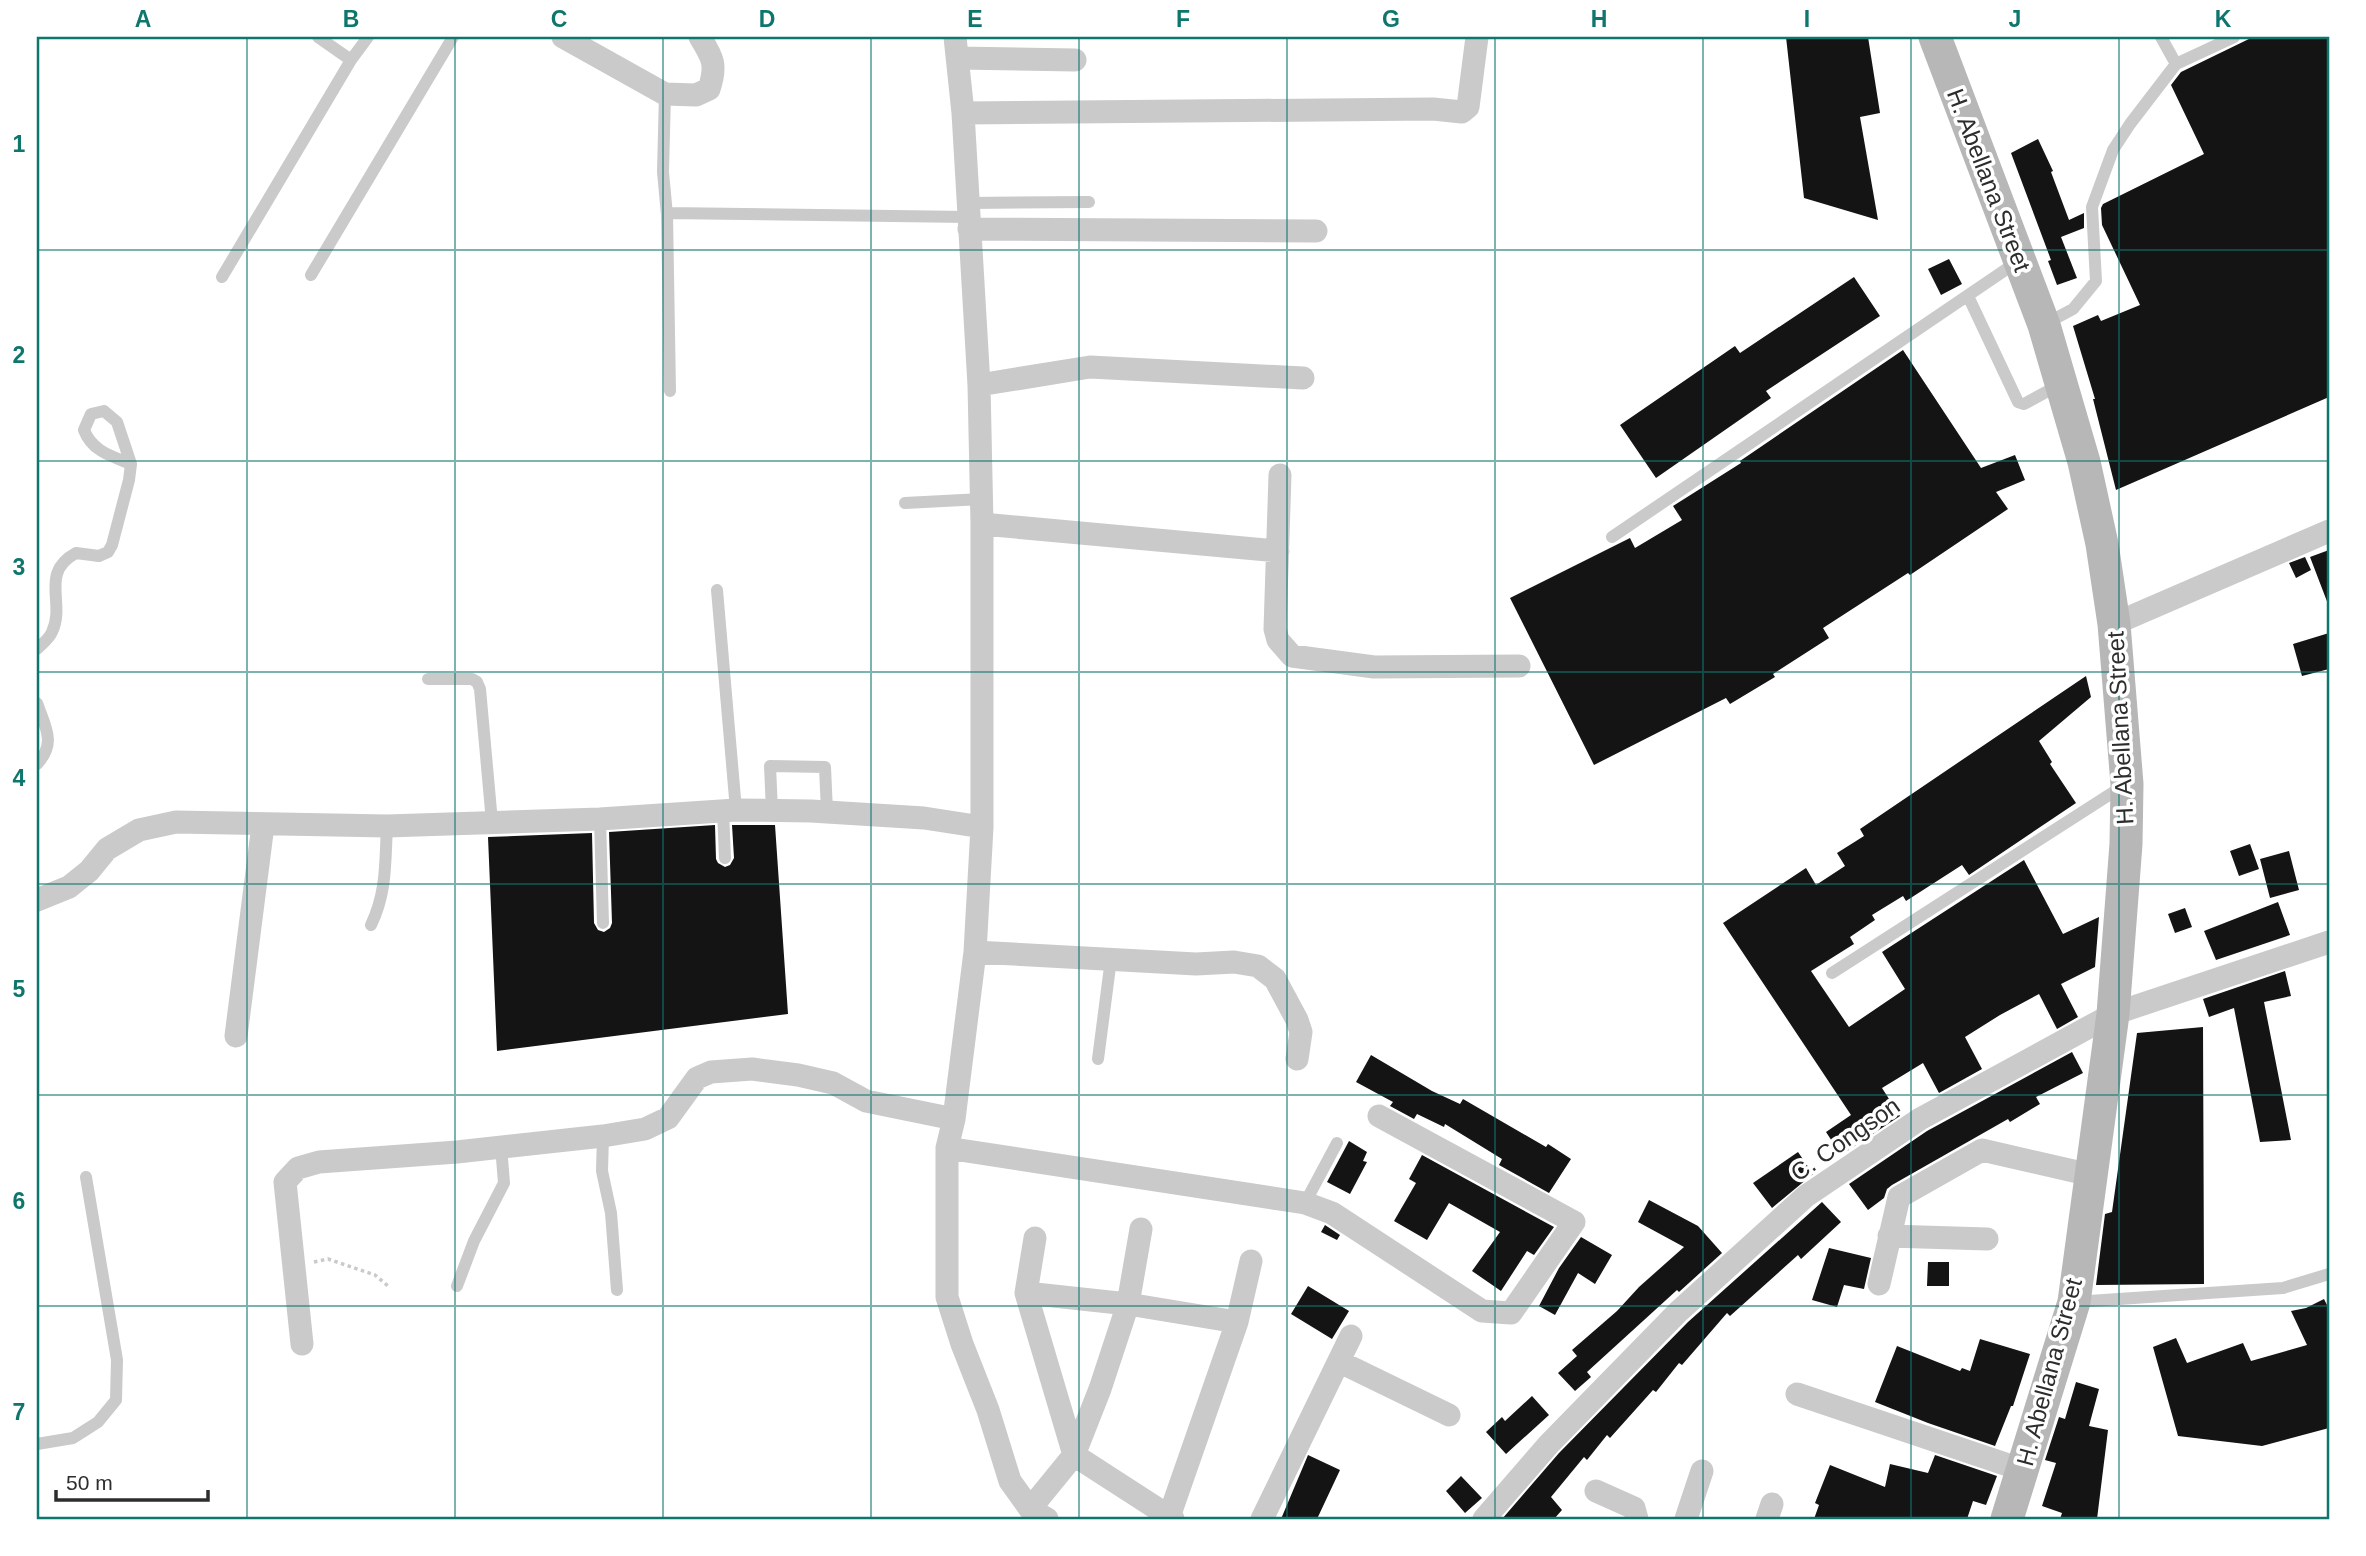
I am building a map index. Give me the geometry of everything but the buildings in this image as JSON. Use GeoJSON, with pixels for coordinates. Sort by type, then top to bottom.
{"type":"FeatureCollection","features":[{"type":"Feature","properties":{"kind":"main road","name":"H. Abellana Street"},"geometry":{"type":"LineString","coordinates":[[1935,37],[2043,325],[2084,462],[2102,544],[2114,624],[2127,783],[2126,844],[2113,1014],[2074,1302],[2007,1519]]}},
{"type":"Feature","properties":{"kind":"street"},"geometry":{"type":"LineString","coordinates":[[563,37],[665,93],[696,96],[709,89],[715,72],[712,55],[700,37]]}},
{"type":"Feature","properties":{"kind":"street"},"geometry":{"type":"LineString","coordinates":[[963,113],[1419,109],[1462,112],[1468,107],[1477,37]]}},
{"type":"Feature","properties":{"kind":"street"},"geometry":{"type":"LineString","coordinates":[[1075,60],[956,48],[963,113],[979,385],[982,499],[982,827],[975,952],[954,1119],[947,1148],[947,1297],[988,1410],[1010,1481],[1037,1516],[1074,1455],[1100,1389],[1128,1304],[1141,1229]]}},
{"type":"Feature","properties":{"kind":"street"},"geometry":{"type":"LineString","coordinates":[[968,216],[1316,231]]}},
{"type":"Feature","properties":{"kind":"street"},"geometry":{"type":"LineString","coordinates":[[979,385],[1090,367],[1303,378]]}},
{"type":"Feature","properties":{"kind":"street"},"geometry":{"type":"LineString","coordinates":[[1280,475],[1275,629],[1278,640],[1292,656],[1374,667],[1519,666]]}},
{"type":"Feature","properties":{"kind":"street"},"geometry":{"type":"LineString","coordinates":[[982,524],[1278,551]]}},
{"type":"Feature","properties":{"kind":"street"},"geometry":{"type":"LineString","coordinates":[[2114,624],[2329,531]]}},
{"type":"Feature","properties":{"kind":"street"},"geometry":{"type":"LineString","coordinates":[[37,900],[69,887],[89,871],[107,849],[139,830],[176,822],[387,826],[600,819],[730,810],[924,818],[982,827]]}},
{"type":"Feature","properties":{"kind":"street"},"geometry":{"type":"LineString","coordinates":[[236,1036],[263,825]]}},
{"type":"Feature","properties":{"kind":"street","name":"C. Congson"},"geometry":{"type":"LineString","coordinates":[[1484,1519],[1549,1444],[1678,1312],[1805,1196],[1920,1119],[2113,1014],[2329,942]]}},
{"type":"Feature","properties":{"kind":"street"},"geometry":{"type":"LineString","coordinates":[[975,952],[1196,964],[1234,962],[1258,966],[1275,979],[1297,1020],[1301,1032],[1297,1059]]}},
{"type":"Feature","properties":{"kind":"street"},"geometry":{"type":"LineString","coordinates":[[302,1344],[285,1182],[298,1168],[319,1162],[457,1152],[645,1129],[668,1118],[697,1078],[711,1072],[752,1069],[798,1074],[833,1083],[866,1101],[954,1119]]}},
{"type":"Feature","properties":{"kind":"street"},"geometry":{"type":"LineString","coordinates":[[947,1148],[1305,1203],[1332,1213],[1482,1311],[1511,1312],[1574,1222],[1379,1116]]}},
{"type":"Feature","properties":{"kind":"street"},"geometry":{"type":"LineString","coordinates":[[1879,1284],[1899,1197],[1982,1150],[2091,1175]]}},
{"type":"Feature","properties":{"kind":"street"},"geometry":{"type":"LineString","coordinates":[[1889,1236],[1987,1238]]}},
{"type":"Feature","properties":{"kind":"street"},"geometry":{"type":"LineString","coordinates":[[1035,1238],[1026,1293],[1074,1455],[1171,1518],[1237,1322],[1251,1261]]}},
{"type":"Feature","properties":{"kind":"street"},"geometry":{"type":"LineString","coordinates":[[1026,1293],[1128,1304],[1237,1322]]}},
{"type":"Feature","properties":{"kind":"street"},"geometry":{"type":"LineString","coordinates":[[1262,1519],[1351,1336]]}},
{"type":"Feature","properties":{"kind":"street"},"geometry":{"type":"LineString","coordinates":[[1340,1362],[1449,1415]]}},
{"type":"Feature","properties":{"kind":"street"},"geometry":{"type":"LineString","coordinates":[[1797,1394],[2023,1470]]}},
{"type":"Feature","properties":{"kind":"street"},"geometry":{"type":"LineString","coordinates":[[1686,1519],[1702,1471]]}},
{"type":"Feature","properties":{"kind":"street"},"geometry":{"type":"LineString","coordinates":[[1596,1490],[1634,1508],[1637,1519]]}},
{"type":"Feature","properties":{"kind":"lane"},"geometry":{"type":"LineString","coordinates":[[318,37],[351,60]]}},
{"type":"Feature","properties":{"kind":"lane"},"geometry":{"type":"LineString","coordinates":[[222,277],[351,60],[368,37]]}},
{"type":"Feature","properties":{"kind":"lane"},"geometry":{"type":"LineString","coordinates":[[310,275],[453,37]]}},
{"type":"Feature","properties":{"kind":"lane"},"geometry":{"type":"LineString","coordinates":[[2161,37],[2176,64]]}},
{"type":"Feature","properties":{"kind":"lane"},"geometry":{"type":"LineString","coordinates":[[2043,325],[2073,309],[2096,281],[2092,207],[2113,150],[2130,124],[2176,64],[2234,37]]}},
{"type":"Feature","properties":{"kind":"lane"},"geometry":{"type":"LineString","coordinates":[[665,93],[663,172],[667,214],[670,391]]}},
{"type":"Feature","properties":{"kind":"lane"},"geometry":{"type":"LineString","coordinates":[[667,214],[968,216],[1089,202]]}},
{"type":"Feature","properties":{"kind":"lane"},"geometry":{"type":"LineString","coordinates":[[1612,537],[2020,261]]}},
{"type":"Feature","properties":{"kind":"lane"},"geometry":{"type":"LineString","coordinates":[[1968,296],[2018,402],[2024,404],[2062,383]]}},
{"type":"Feature","properties":{"kind":"lane"},"geometry":{"type":"LineString","coordinates":[[37,649],[51,635],[54,626],[55,576],[61,563],[76,553],[102,555],[108,552],[112,545],[131,464]]}},
{"type":"Feature","properties":{"kind":"lane"},"geometry":{"type":"LineString","coordinates":[[905,503],[982,499]]}},
{"type":"Feature","properties":{"kind":"lane"},"geometry":{"type":"LineString","coordinates":[[717,590],[730,810],[725,858]]}},
{"type":"Feature","properties":{"kind":"lane"},"geometry":{"type":"LineString","coordinates":[[428,679],[472,679],[477,682],[480,689],[492,822]]}},
{"type":"Feature","properties":{"kind":"lane"},"geometry":{"type":"LineString","coordinates":[[37,703],[49,741],[46,754],[37,764]]}},
{"type":"Feature","properties":{"kind":"lane"},"geometry":{"type":"LineString","coordinates":[[772,811],[770,766],[825,767],[827,812]]}},
{"type":"Feature","properties":{"kind":"lane"},"geometry":{"type":"LineString","coordinates":[[1832,973],[2127,783]]}},
{"type":"Feature","properties":{"kind":"lane"},"geometry":{"type":"LineString","coordinates":[[600,819],[603,923]]}},
{"type":"Feature","properties":{"kind":"lane"},"geometry":{"type":"LineString","coordinates":[[371,925],[384,892],[387,826]]}},
{"type":"Feature","properties":{"kind":"lane"},"geometry":{"type":"LineString","coordinates":[[1098,1059],[1111,959]]}},
{"type":"Feature","properties":{"kind":"lane"},"geometry":{"type":"LineString","coordinates":[[603,1136],[603,1171],[611,1213],[617,1290]]}},
{"type":"Feature","properties":{"kind":"lane"},"geometry":{"type":"LineString","coordinates":[[1305,1203],[1337,1143]]}},
{"type":"Feature","properties":{"kind":"lane"},"geometry":{"type":"LineString","coordinates":[[457,1286],[474,1241],[504,1184],[501,1146]]}},
{"type":"Feature","properties":{"kind":"lane"},"geometry":{"type":"LineString","coordinates":[[37,1444],[73,1437],[98,1422],[116,1399],[117,1360],[86,1177]]}},
{"type":"Feature","properties":{"kind":"lane"},"geometry":{"type":"LineString","coordinates":[[2074,1302],[2283,1289],[2329,1274]]}},
{"type":"Feature","properties":{"kind":"path"},"geometry":{"type":"LineString","coordinates":[[295,1276],[317,1260],[328,1259],[375,1275],[388,1286]]}}]}
